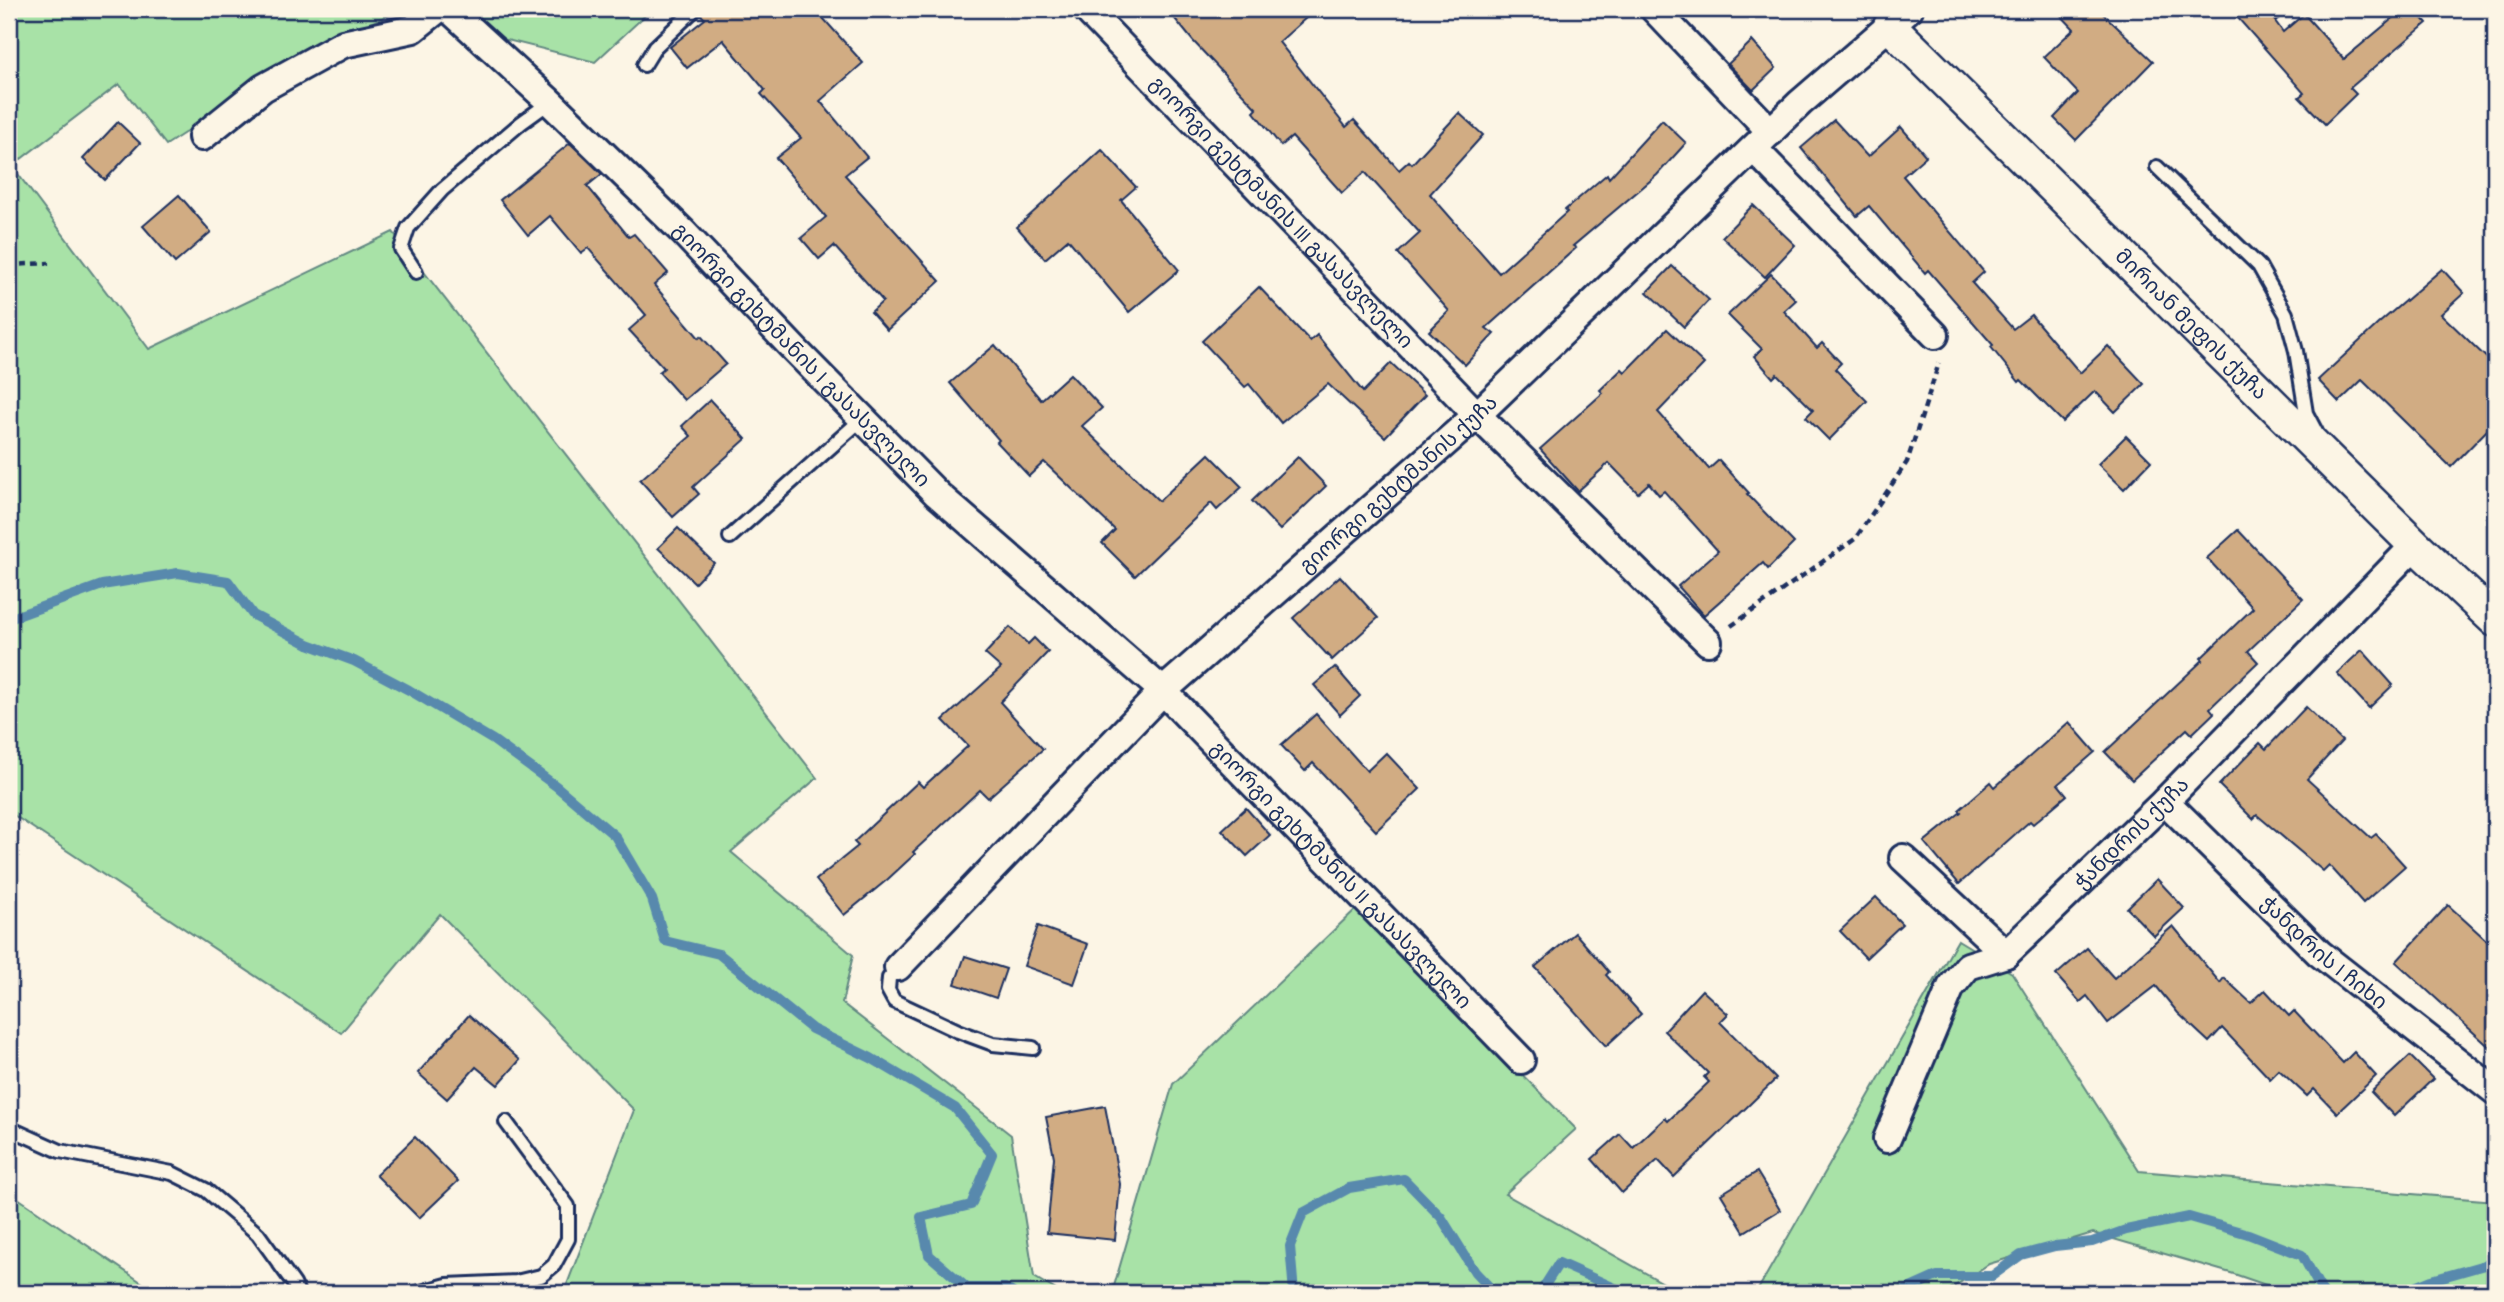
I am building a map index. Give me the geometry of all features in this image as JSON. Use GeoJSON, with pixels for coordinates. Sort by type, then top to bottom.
{"type":"FeatureCollection","features":[{"type":"Feature","properties":{"kind":"street"},"geometry":{"type":"LineString","coordinates":[[202,137],[263,88],[343,44],[413,29],[439,9]]}},
{"type":"Feature","properties":{"kind":"street","name":"გიორგი გეხტმანის I გასასვლელი"},"geometry":{"type":"LineString","coordinates":[[449,9],[550,102],[683,232],[937,494],[1163,691]]}},
{"type":"Feature","properties":{"kind":"street","name":"გიორგი გეხტმანის III გასასვლელი"},"geometry":{"type":"LineString","coordinates":[[1086,9],[1478,415],[1708,642]]}},
{"type":"Feature","properties":{"kind":"street"},"geometry":{"type":"LineString","coordinates":[[1654,9],[1762,141],[1935,335]]}},
{"type":"Feature","properties":{"kind":"street","name":"გიორგი გეხტმანის ქუჩა"},"geometry":{"type":"LineString","coordinates":[[898,967],[1163,691],[1478,415],[1800,103],[1900,18]]}},
{"type":"Feature","properties":{"kind":"street","name":"მირიან მეფის ქუჩა"},"geometry":{"type":"LineString","coordinates":[[1900,18],[2330,460],[2495,620]]}},
{"type":"Feature","properties":{"kind":"street","name":"ჭანდრის ქუჩა"},"geometry":{"type":"LineString","coordinates":[[1887,1139],[1951,987],[1968,966],[2006,954],[2165,801],[2415,545]]}},
{"type":"Feature","properties":{"kind":"street","name":"გიორგი გეხტმანის II გასასვლელი"},"geometry":{"type":"LineString","coordinates":[[1163,691],[1521,1060]]}},
{"type":"Feature","properties":{"kind":"street","name":"ჭანდრის I ჩიხი"},"geometry":{"type":"LineString","coordinates":[[2165,801],[2319,953],[2495,1091]]}},
{"type":"Feature","properties":{"kind":"street"},"geometry":{"type":"LineString","coordinates":[[1903,858],[2006,954]]}},
{"type":"Feature","properties":{"kind":"lane"},"geometry":{"type":"LineString","coordinates":[[644,65],[655,47],[695,9]]}},
{"type":"Feature","properties":{"kind":"lane"},"geometry":{"type":"LineString","coordinates":[[416,272],[401,249],[408,228],[442,190],[550,102]]}},
{"type":"Feature","properties":{"kind":"lane"},"geometry":{"type":"LineString","coordinates":[[2157,167],[2259,266],[2286,314],[2296,351],[2306,413],[2330,460]]}},
{"type":"Feature","properties":{"kind":"lane"},"geometry":{"type":"LineString","coordinates":[[730,537],[862,419]]}},
{"type":"Feature","properties":{"kind":"lane"},"geometry":{"type":"LineString","coordinates":[[898,967],[888,978],[888,990],[894,1001],[993,1044],[1033,1048]]}},
{"type":"Feature","properties":{"kind":"lane"},"geometry":{"type":"LineString","coordinates":[[417,1293],[447,1285],[516,1282],[541,1276],[554,1265],[568,1239],[568,1206],[506,1122]]}},
{"type":"Feature","properties":{"kind":"lane"},"geometry":{"type":"LineString","coordinates":[[9,1128],[60,1151],[172,1173],[206,1191],[258,1234],[298,1293]]}},
{"type":"Feature","properties":{"kind":"path"},"geometry":{"type":"LineString","coordinates":[[9,265],[49,263]]}},
{"type":"Feature","properties":{"kind":"path"},"geometry":{"type":"LineString","coordinates":[[1708,642],[1855,539],[1907,462],[1941,358],[1935,335]]}},
{"type":"Feature","properties":{"kind":"green space"},"geometry":{"type":"Polygon","coordinates":[[[9,9],[652,9],[595,62],[395,12],[317,47],[166,145],[119,84],[12,166],[149,349],[393,232],[817,778],[731,852],[853,955],[842,1003],[1011,1135],[1034,1277],[1061,1293],[401,1293],[401,1289],[566,1287],[634,1110],[440,914],[341,1033],[9,812],[9,9]]]}},
{"type":"Feature","properties":{"kind":"green space"},"geometry":{"type":"Polygon","coordinates":[[[1357,908],[1576,1129],[1505,1194],[1681,1293],[1112,1293],[1173,1084],[1357,908]]]}},
{"type":"Feature","properties":{"kind":"green space"},"geometry":{"type":"Polygon","coordinates":[[[1958,940],[2012,973],[2139,1171],[2495,1201],[2495,1293],[2289,1293],[2093,1233],[1989,1264],[1944,1293],[1756,1293],[1958,940]]]}},
{"type":"Feature","properties":{"kind":"green space"},"geometry":{"type":"Polygon","coordinates":[[[9,1192],[157,1293],[9,1293],[9,1192]]]}},
{"type":"Feature","properties":{"kind":"building"},"geometry":{"type":"Polygon","coordinates":[[[704,9],[815,9],[863,63],[820,101],[867,157],[845,175],[940,281],[887,330],[871,312],[883,301],[834,246],[819,259],[801,238],[826,217],[776,158],[801,138],[761,94],[765,90],[723,40],[687,68],[670,47],[705,19],[701,15],[704,9]]]}},
{"type":"Feature","properties":{"kind":"building"},"geometry":{"type":"Polygon","coordinates":[[[1167,9],[1316,9],[1279,42],[1346,127],[1354,120],[1399,170],[1409,161],[1412,164],[1459,113],[1483,135],[1430,194],[1499,273],[1567,212],[1565,210],[1607,174],[1609,178],[1662,120],[1686,143],[1657,175],[1573,246],[1576,248],[1486,328],[1494,334],[1465,365],[1429,331],[1449,311],[1398,253],[1420,233],[1365,172],[1342,193],[1292,137],[1281,146],[1254,112],[1257,109],[1167,9]]]}},
{"type":"Feature","properties":{"kind":"building"},"geometry":{"type":"Polygon","coordinates":[[[2055,9],[2098,9],[2153,61],[2076,140],[2054,118],[2078,93],[2044,57],[2074,29],[2055,9]]]}},
{"type":"Feature","properties":{"kind":"building"},"geometry":{"type":"Polygon","coordinates":[[[2230,9],[2293,9],[2275,21],[2283,32],[2304,14],[2344,59],[2404,9],[2415,9],[2427,23],[2350,88],[2356,94],[2325,124],[2299,97],[2304,93],[2230,9]]]}},
{"type":"Feature","properties":{"kind":"building"},"geometry":{"type":"Polygon","coordinates":[[[1752,41],[1776,68],[1753,90],[1728,64],[1752,41]]]}},
{"type":"Feature","properties":{"kind":"building"},"geometry":{"type":"Polygon","coordinates":[[[1834,120],[1868,157],[1901,127],[1926,156],[1903,176],[1984,272],[1972,283],[2013,329],[2031,315],[2080,373],[2108,346],[2144,384],[2115,412],[2095,391],[2063,422],[2021,380],[2019,382],[1991,347],[1993,345],[1928,270],[1925,273],[1869,206],[1857,216],[1801,148],[1834,120]]]}},
{"type":"Feature","properties":{"kind":"building"},"geometry":{"type":"Polygon","coordinates":[[[118,122],[140,143],[105,180],[83,159],[118,122]]]}},
{"type":"Feature","properties":{"kind":"building"},"geometry":{"type":"Polygon","coordinates":[[[570,143],[602,174],[587,186],[629,237],[634,234],[668,273],[654,285],[699,338],[701,336],[726,364],[684,400],[659,372],[664,368],[629,330],[646,315],[588,248],[581,253],[550,216],[528,235],[500,200],[570,143]]]}},
{"type":"Feature","properties":{"kind":"building"},"geometry":{"type":"Polygon","coordinates":[[[1102,150],[1136,187],[1121,200],[1179,270],[1129,312],[1068,239],[1045,259],[1017,227],[1102,150]]]}},
{"type":"Feature","properties":{"kind":"building"},"geometry":{"type":"Polygon","coordinates":[[[179,195],[211,232],[175,263],[143,226],[179,195]]]}},
{"type":"Feature","properties":{"kind":"building"},"geometry":{"type":"Polygon","coordinates":[[[1753,205],[1795,245],[1765,277],[1722,237],[1753,205]]]}},
{"type":"Feature","properties":{"kind":"building"},"geometry":{"type":"Polygon","coordinates":[[[1672,266],[1709,300],[1684,327],[1647,292],[1672,266]]]}},
{"type":"Feature","properties":{"kind":"building"},"geometry":{"type":"Polygon","coordinates":[[[2442,269],[2464,293],[2441,314],[2495,366],[2495,422],[2451,467],[2362,380],[2339,402],[2318,380],[2442,269]]]}},
{"type":"Feature","properties":{"kind":"building"},"geometry":{"type":"Polygon","coordinates":[[[1771,274],[1796,300],[1784,311],[1817,348],[1822,343],[1841,363],[1835,369],[1867,401],[1829,440],[1806,417],[1813,410],[1777,374],[1773,378],[1754,356],[1762,349],[1728,315],[1771,274]]]}},
{"type":"Feature","properties":{"kind":"building"},"geometry":{"type":"Polygon","coordinates":[[[1259,287],[1310,341],[1317,335],[1363,392],[1391,363],[1425,395],[1385,437],[1328,384],[1281,423],[1249,384],[1245,387],[1202,341],[1259,287]]]}},
{"type":"Feature","properties":{"kind":"building"},"geometry":{"type":"Polygon","coordinates":[[[1667,329],[1704,364],[1658,412],[1709,469],[1719,460],[1794,543],[1768,569],[1763,563],[1704,615],[1678,586],[1718,551],[1664,491],[1659,495],[1649,483],[1638,493],[1609,463],[1578,491],[1540,449],[1603,393],[1600,390],[1622,369],[1625,372],[1667,329]]]}},
{"type":"Feature","properties":{"kind":"building"},"geometry":{"type":"Polygon","coordinates":[[[995,345],[1041,400],[1070,374],[1102,408],[1082,426],[1159,501],[1209,454],[1242,487],[1217,510],[1211,503],[1135,576],[1102,543],[1115,530],[1044,462],[1029,476],[997,442],[999,440],[950,383],[995,345]]]}},
{"type":"Feature","properties":{"kind":"building"},"geometry":{"type":"Polygon","coordinates":[[[710,400],[746,439],[693,487],[699,494],[673,517],[640,480],[691,436],[682,426],[710,400]]]}},
{"type":"Feature","properties":{"kind":"building"},"geometry":{"type":"Polygon","coordinates":[[[2126,436],[2151,461],[2124,489],[2098,464],[2126,436]]]}},
{"type":"Feature","properties":{"kind":"building"},"geometry":{"type":"Polygon","coordinates":[[[1298,457],[1326,486],[1280,530],[1252,501],[1298,457]]]}},
{"type":"Feature","properties":{"kind":"building"},"geometry":{"type":"Polygon","coordinates":[[[678,528],[714,563],[695,583],[658,548],[678,528]]]}},
{"type":"Feature","properties":{"kind":"building"},"geometry":{"type":"Polygon","coordinates":[[[2238,530],[2303,599],[2248,651],[2258,662],[2210,708],[2214,713],[2192,734],[2187,729],[2132,780],[2105,752],[2203,660],[2201,658],[2253,608],[2207,558],[2238,530]]]}},
{"type":"Feature","properties":{"kind":"building"},"geometry":{"type":"Polygon","coordinates":[[[1340,576],[1378,618],[1332,660],[1293,618],[1340,576]]]}},
{"type":"Feature","properties":{"kind":"building"},"geometry":{"type":"Polygon","coordinates":[[[1010,627],[1028,644],[1034,638],[1048,652],[1000,702],[1043,749],[988,798],[980,790],[888,879],[844,915],[816,880],[858,846],[854,842],[918,782],[923,787],[968,746],[943,720],[1001,668],[985,654],[1010,627]]]}},
{"type":"Feature","properties":{"kind":"building"},"geometry":{"type":"Polygon","coordinates":[[[2362,650],[2393,685],[2369,708],[2337,673],[2362,650]]]}},
{"type":"Feature","properties":{"kind":"building"},"geometry":{"type":"Polygon","coordinates":[[[1335,667],[1360,696],[1340,715],[1314,685],[1335,667]]]}},
{"type":"Feature","properties":{"kind":"building"},"geometry":{"type":"Polygon","coordinates":[[[2306,707],[2342,741],[2307,779],[2371,838],[2376,834],[2405,866],[2363,903],[2329,865],[2323,871],[2257,815],[2253,819],[2219,785],[2260,743],[2266,749],[2306,707]]]}},
{"type":"Feature","properties":{"kind":"building"},"geometry":{"type":"Polygon","coordinates":[[[1316,714],[1367,771],[1386,753],[1420,789],[1376,831],[1313,763],[1305,771],[1281,745],[1316,714]]]}},
{"type":"Feature","properties":{"kind":"building"},"geometry":{"type":"Polygon","coordinates":[[[2069,722],[2095,752],[2058,784],[2067,795],[2033,824],[2030,821],[1959,884],[1924,842],[1961,812],[1959,810],[1991,782],[1995,787],[2069,722]]]}},
{"type":"Feature","properties":{"kind":"building"},"geometry":{"type":"Polygon","coordinates":[[[1246,808],[1270,835],[1247,856],[1222,830],[1246,808]]]}},
{"type":"Feature","properties":{"kind":"building"},"geometry":{"type":"Polygon","coordinates":[[[2157,879],[2184,908],[2154,936],[2127,908],[2157,879]]]}},
{"type":"Feature","properties":{"kind":"building"},"geometry":{"type":"Polygon","coordinates":[[[1876,897],[1902,924],[1866,958],[1840,931],[1876,897]]]}},
{"type":"Feature","properties":{"kind":"building"},"geometry":{"type":"Polygon","coordinates":[[[2448,905],[2495,948],[2495,1052],[2396,962],[2448,905]]]}},
{"type":"Feature","properties":{"kind":"building"},"geometry":{"type":"Polygon","coordinates":[[[1038,926],[1088,944],[1074,984],[1024,966],[1038,926]]]}},
{"type":"Feature","properties":{"kind":"building"},"geometry":{"type":"Polygon","coordinates":[[[2173,926],[2220,983],[2224,978],[2251,1003],[2265,990],[2289,1016],[2294,1011],[2343,1063],[2354,1052],[2376,1076],[2337,1113],[2314,1089],[2307,1096],[2279,1070],[2270,1079],[2222,1028],[2209,1042],[2178,1013],[2156,986],[2108,1023],[2087,996],[2080,1002],[2056,975],[2087,948],[2114,978],[2173,926]]]}},
{"type":"Feature","properties":{"kind":"building"},"geometry":{"type":"Polygon","coordinates":[[[1575,933],[1609,972],[1606,975],[1641,1014],[1606,1046],[1535,967],[1575,933]]]}},
{"type":"Feature","properties":{"kind":"building"},"geometry":{"type":"Polygon","coordinates":[[[965,956],[1006,969],[996,998],[955,984],[965,956]]]}},
{"type":"Feature","properties":{"kind":"building"},"geometry":{"type":"Polygon","coordinates":[[[1702,990],[1728,1014],[1720,1022],[1776,1079],[1674,1177],[1658,1160],[1622,1193],[1592,1159],[1620,1134],[1633,1148],[1665,1118],[1668,1121],[1709,1082],[1704,1077],[1708,1073],[1664,1031],[1702,990]]]}},
{"type":"Feature","properties":{"kind":"building"},"geometry":{"type":"Polygon","coordinates":[[[469,1015],[520,1060],[498,1085],[476,1067],[447,1099],[418,1073],[469,1015]]]}},
{"type":"Feature","properties":{"kind":"building"},"geometry":{"type":"Polygon","coordinates":[[[2410,1056],[2433,1079],[2394,1116],[2371,1092],[2410,1056]]]}},
{"type":"Feature","properties":{"kind":"building"},"geometry":{"type":"Polygon","coordinates":[[[1105,1106],[1120,1184],[1115,1240],[1047,1233],[1054,1157],[1046,1117],[1105,1106]]]}},
{"type":"Feature","properties":{"kind":"building"},"geometry":{"type":"Polygon","coordinates":[[[415,1137],[458,1181],[419,1218],[376,1175],[415,1137]]]}},
{"type":"Feature","properties":{"kind":"building"},"geometry":{"type":"Polygon","coordinates":[[[1757,1172],[1780,1210],[1744,1232],[1721,1194],[1757,1172]]]}},
{"type":"Feature","properties":{"kind":"waterway"},"geometry":{"type":"LineString","coordinates":[[9,619],[102,585],[178,573],[228,581],[253,615],[308,644],[354,661],[493,740],[556,786],[615,836],[652,899],[665,941],[719,954],[812,1029],[871,1058],[955,1108],[992,1154],[971,1205],[921,1217],[929,1255],[967,1288],[1005,1288],[1013,1293]]}},
{"type":"Feature","properties":{"kind":"waterway"},"geometry":{"type":"LineString","coordinates":[[1294,1293],[1290,1246],[1303,1213],[1349,1188],[1404,1179],[1441,1217],[1475,1272],[1495,1293]]}},
{"type":"Feature","properties":{"kind":"waterway"},"geometry":{"type":"LineString","coordinates":[[1899,1293],[1937,1276],[1992,1276],[2021,1255],[2055,1246],[2092,1242],[2126,1230],[2189,1217],[2248,1234],[2302,1255],[2323,1293]]}},
{"type":"Feature","properties":{"kind":"waterway"},"geometry":{"type":"LineString","coordinates":[[2400,1293],[2432,1280],[2495,1262]]}},
{"type":"Feature","properties":{"kind":"waterway"},"geometry":{"type":"LineString","coordinates":[[1540,1293],[1559,1263],[1626,1293]]}}]}
